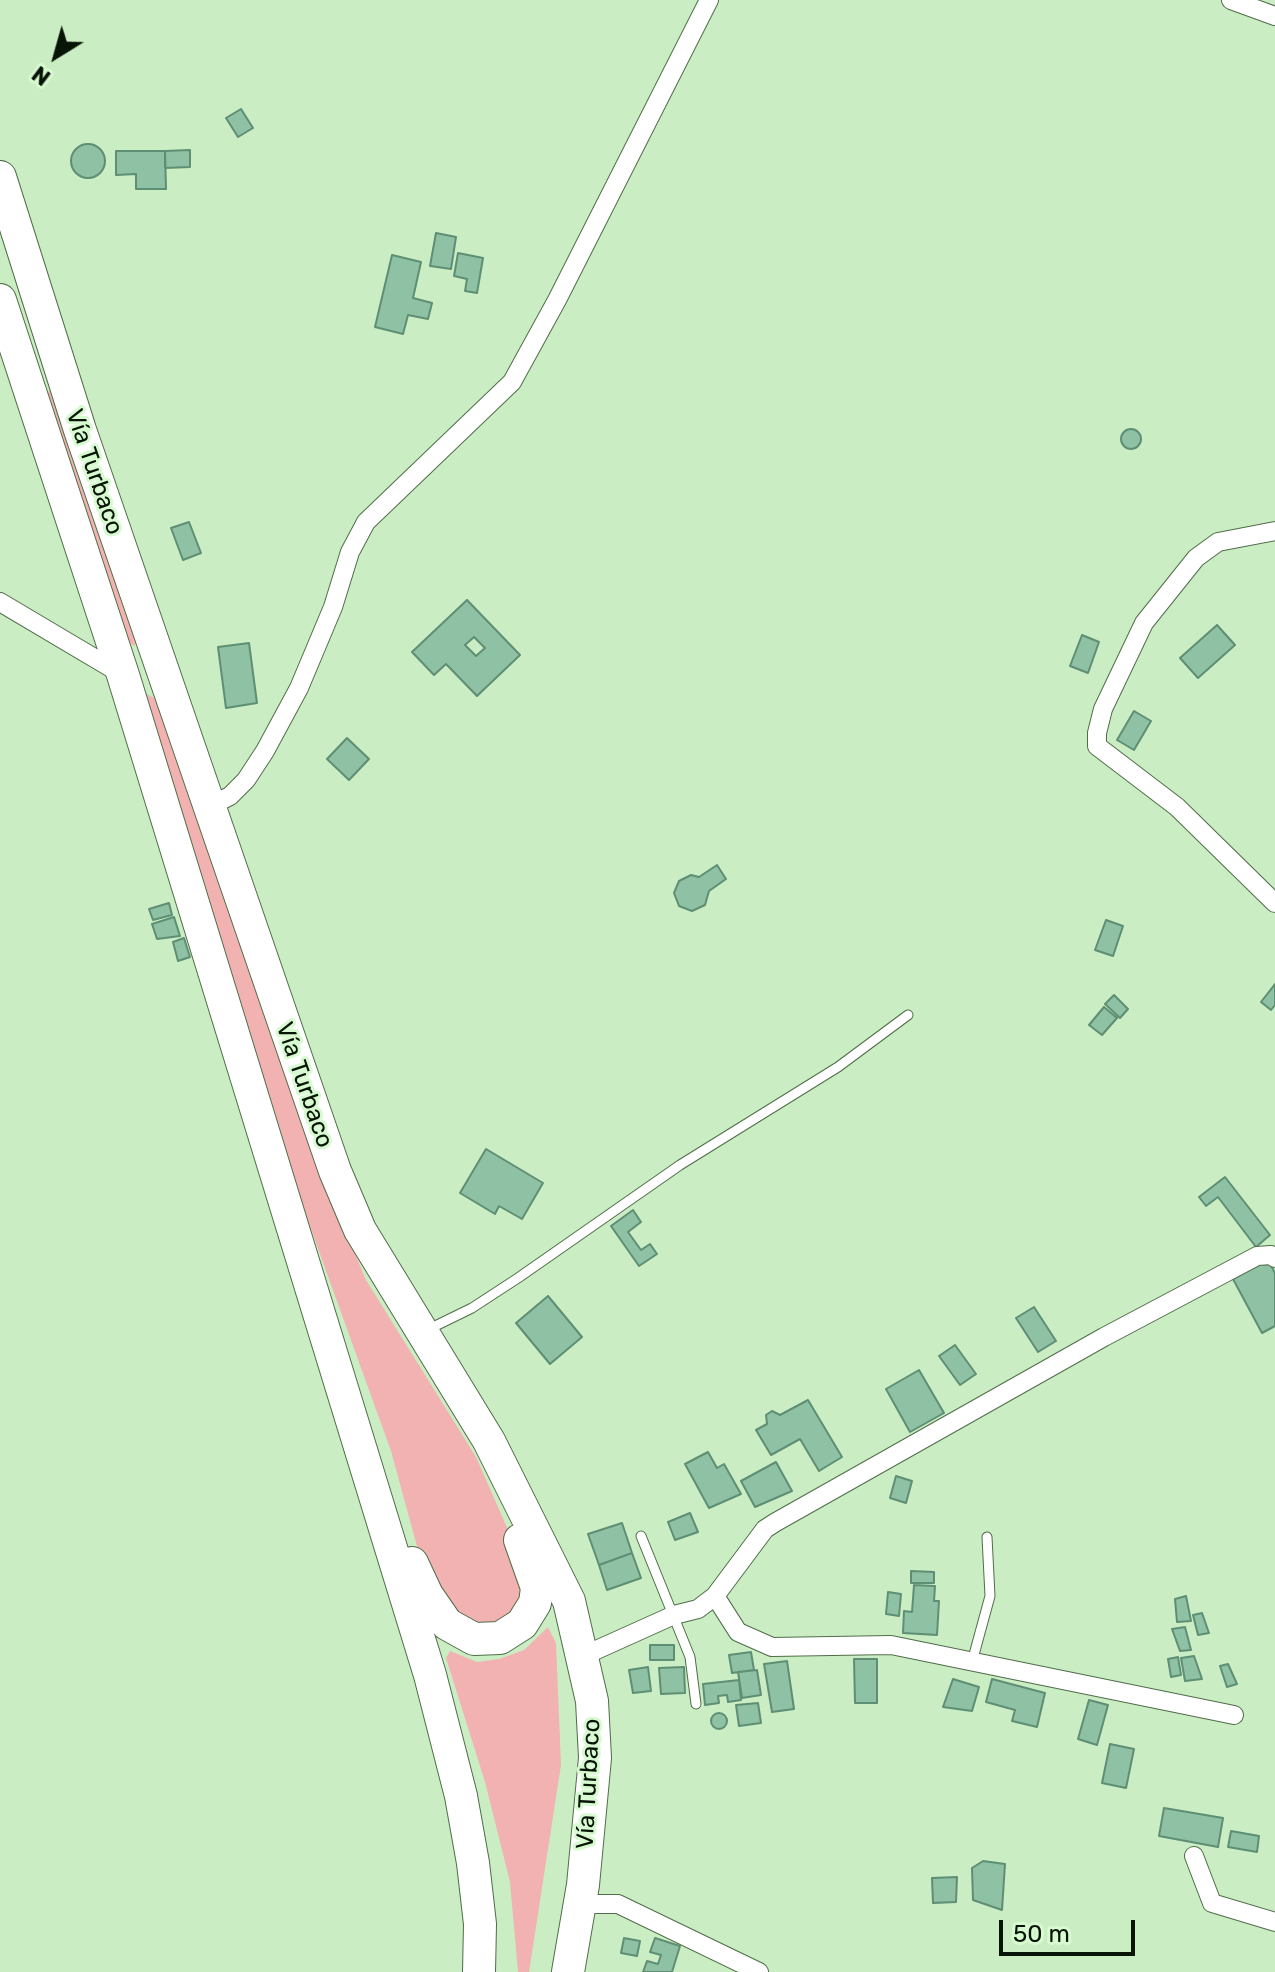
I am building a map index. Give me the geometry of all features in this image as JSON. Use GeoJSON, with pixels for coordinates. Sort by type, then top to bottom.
{"type":"FeatureCollection","features":[{"type":"Feature","properties":{"kind":"highway","name":"Vía Turbaco"},"geometry":{"type":"LineString","coordinates":[[0,177],[80,430],[335,1171],[360,1230],[518,1494],[569,1601],[592,1701],[595,1758],[580,1904],[568,1972]]}},
{"type":"Feature","properties":{"kind":"highway","name":"Vía Turbaco"},"geometry":{"type":"LineString","coordinates":[[0,300],[123,675],[430,1675],[461,1796],[480,1924],[479,1972]]}},
{"type":"Feature","properties":{"kind":"highway"},"geometry":{"type":"LineString","coordinates":[[329,1344],[351,1376],[414,1570],[447,1624],[474,1639],[500,1638],[512,1632],[522,1624],[535,1603],[537,1588],[513,1521],[518,1494]]}},
{"type":"Feature","properties":{"kind":"street"},"geometry":{"type":"LineString","coordinates":[[210,806],[230,796],[246,780],[272,739],[299,688],[333,607],[350,552],[366,522],[512,382],[557,300],[709,0]]}},
{"type":"Feature","properties":{"kind":"street"},"geometry":{"type":"LineString","coordinates":[[1231,0],[1275,16]]}},
{"type":"Feature","properties":{"kind":"street"},"geometry":{"type":"LineString","coordinates":[[1275,531],[1218,542],[1196,558],[1144,623],[1103,709],[1097,746],[1177,807],[1275,903]]}},
{"type":"Feature","properties":{"kind":"street"},"geometry":{"type":"LineString","coordinates":[[0,602],[123,675]]}},
{"type":"Feature","properties":{"kind":"street"},"geometry":{"type":"LineString","coordinates":[[583,1656],[674,1615],[698,1609],[715,1596],[765,1529],[1104,1337],[1257,1256],[1271,1255],[1275,1258]]}},
{"type":"Feature","properties":{"kind":"street"},"geometry":{"type":"LineString","coordinates":[[715,1596],[738,1632],[772,1647],[891,1645],[1234,1715]]}},
{"type":"Feature","properties":{"kind":"street"},"geometry":{"type":"LineString","coordinates":[[1194,1856],[1212,1903],[1275,1922]]}},
{"type":"Feature","properties":{"kind":"street"},"geometry":{"type":"LineString","coordinates":[[580,1904],[618,1904],[759,1972]]}},
{"type":"Feature","properties":{"kind":"lane"},"geometry":{"type":"LineString","coordinates":[[421,1333],[472,1308],[506,1286],[680,1165],[838,1067],[908,1015]]}},
{"type":"Feature","properties":{"kind":"lane"},"geometry":{"type":"LineString","coordinates":[[641,1536],[690,1657],[696,1704]]}},
{"type":"Feature","properties":{"kind":"lane"},"geometry":{"type":"LineString","coordinates":[[972,1662],[990,1596],[987,1537]]}},
{"type":"Feature","properties":{"kind":"shaded area"},"geometry":{"type":"Polygon","coordinates":[[[52,381],[140,638],[134,646],[125,639],[45,403],[52,381]]]}},
{"type":"Feature","properties":{"kind":"shaded area"},"geometry":{"type":"Polygon","coordinates":[[[139,690],[158,700],[308,1142],[366,1280],[476,1457],[523,1564],[528,1589],[516,1613],[482,1631],[458,1620],[421,1561],[391,1451],[294,1182],[139,690]]]}},
{"type":"Feature","properties":{"kind":"shaded area"},"geometry":{"type":"Polygon","coordinates":[[[548,1627],[556,1643],[561,1765],[529,1972],[518,1972],[510,1882],[485,1782],[446,1658],[450,1651],[477,1662],[499,1659],[524,1650],[548,1627]]]}},
{"type":"Feature","properties":{"kind":"building"},"geometry":{"type":"Polygon","coordinates":[[[241,109],[253,128],[238,137],[226,118],[241,109]]]}},
{"type":"Feature","properties":{"kind":"building"},"geometry":{"type":"Polygon","coordinates":[[[88,144],[100,149],[105,161],[100,173],[88,178],[76,173],[71,161],[76,149],[88,144]]]}},
{"type":"Feature","properties":{"kind":"building"},"geometry":{"type":"Polygon","coordinates":[[[190,150],[190,167],[165,168],[165,151],[190,150]]]}},
{"type":"Feature","properties":{"kind":"building"},"geometry":{"type":"Polygon","coordinates":[[[116,151],[165,151],[166,189],[136,189],[136,174],[116,175],[116,151]]]}},
{"type":"Feature","properties":{"kind":"building"},"geometry":{"type":"Polygon","coordinates":[[[436,233],[456,237],[451,269],[430,266],[436,233]]]}},
{"type":"Feature","properties":{"kind":"building"},"geometry":{"type":"Polygon","coordinates":[[[458,253],[483,258],[477,293],[465,291],[467,279],[454,276],[458,253]]]}},
{"type":"Feature","properties":{"kind":"building"},"geometry":{"type":"Polygon","coordinates":[[[392,255],[421,262],[413,298],[432,303],[428,319],[408,315],[403,334],[375,327],[392,255]]]}},
{"type":"Feature","properties":{"kind":"building"},"geometry":{"type":"Polygon","coordinates":[[[1131,429],[1138,432],[1141,439],[1138,446],[1131,449],[1124,446],[1121,439],[1124,432],[1131,429]]]}},
{"type":"Feature","properties":{"kind":"building"},"geometry":{"type":"Polygon","coordinates":[[[189,522],[201,553],[183,560],[171,528],[189,522]]]}},
{"type":"Feature","properties":{"kind":"building"},"geometry":{"type":"Polygon","coordinates":[[[467,600],[520,655],[477,696],[446,664],[434,675],[412,652],[467,600]],[[474,637],[465,645],[476,656],[485,648],[474,637]]]}},
{"type":"Feature","properties":{"kind":"building"},"geometry":{"type":"Polygon","coordinates":[[[1217,625],[1235,645],[1198,678],[1180,658],[1217,625]]]}},
{"type":"Feature","properties":{"kind":"building"},"geometry":{"type":"Polygon","coordinates":[[[1082,635],[1099,642],[1088,673],[1070,666],[1082,635]]]}},
{"type":"Feature","properties":{"kind":"building"},"geometry":{"type":"Polygon","coordinates":[[[249,643],[257,703],[226,708],[218,647],[249,643]]]}},
{"type":"Feature","properties":{"kind":"building"},"geometry":{"type":"Polygon","coordinates":[[[1134,711],[1151,721],[1134,750],[1117,740],[1134,711]]]}},
{"type":"Feature","properties":{"kind":"building"},"geometry":{"type":"Polygon","coordinates":[[[347,738],[369,759],[349,780],[327,759],[347,738]]]}},
{"type":"Feature","properties":{"kind":"building"},"geometry":{"type":"Polygon","coordinates":[[[717,865],[726,879],[709,891],[705,905],[692,911],[679,906],[674,893],[679,881],[691,875],[699,877],[717,865]]]}},
{"type":"Feature","properties":{"kind":"building"},"geometry":{"type":"Polygon","coordinates":[[[169,903],[172,915],[153,920],[149,909],[169,903]]]}},
{"type":"Feature","properties":{"kind":"building"},"geometry":{"type":"Polygon","coordinates":[[[174,917],[180,936],[157,939],[152,924],[174,917]]]}},
{"type":"Feature","properties":{"kind":"building"},"geometry":{"type":"Polygon","coordinates":[[[1106,920],[1123,926],[1113,956],[1095,950],[1106,920]]]}},
{"type":"Feature","properties":{"kind":"building"},"geometry":{"type":"Polygon","coordinates":[[[184,938],[190,957],[178,961],[173,942],[184,938]]]}},
{"type":"Feature","properties":{"kind":"building"},"geometry":{"type":"Polygon","coordinates":[[[1275,984],[1275,1005],[1271,1010],[1261,1002],[1275,984]]]}},
{"type":"Feature","properties":{"kind":"building"},"geometry":{"type":"Polygon","coordinates":[[[1114,995],[1128,1009],[1120,1018],[1105,1004],[1114,995]]]}},
{"type":"Feature","properties":{"kind":"building"},"geometry":{"type":"Polygon","coordinates":[[[1104,1007],[1117,1018],[1102,1035],[1089,1025],[1104,1007]]]}},
{"type":"Feature","properties":{"kind":"building"},"geometry":{"type":"Polygon","coordinates":[[[486,1149],[543,1183],[522,1219],[499,1206],[495,1214],[460,1193],[486,1149]]]}},
{"type":"Feature","properties":{"kind":"building"},"geometry":{"type":"Polygon","coordinates":[[[1225,1177],[1270,1235],[1256,1247],[1218,1197],[1206,1206],[1199,1197],[1225,1177]]]}},
{"type":"Feature","properties":{"kind":"building"},"geometry":{"type":"Polygon","coordinates":[[[633,1210],[641,1222],[628,1232],[641,1250],[650,1244],[657,1254],[639,1266],[611,1226],[633,1210]]]}},
{"type":"Feature","properties":{"kind":"building"},"geometry":{"type":"Polygon","coordinates":[[[1268,1260],[1275,1273],[1275,1326],[1262,1333],[1233,1279],[1268,1260]]]}},
{"type":"Feature","properties":{"kind":"building"},"geometry":{"type":"Polygon","coordinates":[[[548,1296],[582,1337],[550,1364],[516,1323],[548,1296]]]}},
{"type":"Feature","properties":{"kind":"building"},"geometry":{"type":"Polygon","coordinates":[[[1034,1307],[1056,1341],[1038,1352],[1016,1318],[1034,1307]]]}},
{"type":"Feature","properties":{"kind":"building"},"geometry":{"type":"Polygon","coordinates":[[[955,1345],[976,1374],[960,1385],[939,1356],[955,1345]]]}},
{"type":"Feature","properties":{"kind":"building"},"geometry":{"type":"Polygon","coordinates":[[[919,1370],[944,1413],[910,1432],[886,1389],[919,1370]]]}},
{"type":"Feature","properties":{"kind":"building"},"geometry":{"type":"Polygon","coordinates":[[[808,1400],[842,1457],[819,1471],[800,1439],[771,1455],[756,1430],[767,1424],[766,1415],[772,1411],[780,1415],[808,1400]]]}},
{"type":"Feature","properties":{"kind":"building"},"geometry":{"type":"Polygon","coordinates":[[[708,1452],[717,1468],[724,1464],[741,1494],[709,1508],[685,1464],[708,1452]]]}},
{"type":"Feature","properties":{"kind":"building"},"geometry":{"type":"Polygon","coordinates":[[[776,1462],[792,1491],[755,1507],[741,1481],[776,1462]]]}},
{"type":"Feature","properties":{"kind":"building"},"geometry":{"type":"Polygon","coordinates":[[[896,1476],[912,1481],[906,1503],[890,1498],[896,1476]]]}},
{"type":"Feature","properties":{"kind":"building"},"geometry":{"type":"Polygon","coordinates":[[[690,1513],[698,1532],[675,1540],[668,1522],[690,1513]]]}},
{"type":"Feature","properties":{"kind":"building"},"geometry":{"type":"Polygon","coordinates":[[[622,1523],[632,1553],[599,1565],[588,1534],[622,1523]]]}},
{"type":"Feature","properties":{"kind":"building"},"geometry":{"type":"Polygon","coordinates":[[[632,1553],[641,1578],[607,1590],[599,1565],[632,1553]]]}},
{"type":"Feature","properties":{"kind":"building"},"geometry":{"type":"Polygon","coordinates":[[[911,1571],[934,1572],[934,1583],[911,1583],[911,1571]]]}},
{"type":"Feature","properties":{"kind":"building"},"geometry":{"type":"Polygon","coordinates":[[[914,1585],[935,1586],[934,1601],[939,1601],[937,1635],[903,1633],[904,1611],[912,1612],[914,1585]]]}},
{"type":"Feature","properties":{"kind":"building"},"geometry":{"type":"Polygon","coordinates":[[[888,1592],[901,1594],[899,1616],[886,1614],[888,1592]]]}},
{"type":"Feature","properties":{"kind":"building"},"geometry":{"type":"Polygon","coordinates":[[[1186,1596],[1191,1621],[1177,1622],[1175,1599],[1186,1596]]]}},
{"type":"Feature","properties":{"kind":"building"},"geometry":{"type":"Polygon","coordinates":[[[1202,1613],[1209,1633],[1198,1635],[1193,1615],[1202,1613]]]}},
{"type":"Feature","properties":{"kind":"building"},"geometry":{"type":"Polygon","coordinates":[[[1185,1627],[1191,1650],[1180,1651],[1172,1629],[1185,1627]]]}},
{"type":"Feature","properties":{"kind":"building"},"geometry":{"type":"Polygon","coordinates":[[[650,1645],[674,1645],[674,1660],[650,1660],[650,1645]]]}},
{"type":"Feature","properties":{"kind":"building"},"geometry":{"type":"Polygon","coordinates":[[[751,1652],[754,1670],[732,1673],[729,1655],[751,1652]]]}},
{"type":"Feature","properties":{"kind":"building"},"geometry":{"type":"Polygon","coordinates":[[[1194,1656],[1202,1679],[1185,1681],[1181,1658],[1194,1656]]]}},
{"type":"Feature","properties":{"kind":"building"},"geometry":{"type":"Polygon","coordinates":[[[1178,1657],[1181,1675],[1171,1677],[1168,1659],[1178,1657]]]}},
{"type":"Feature","properties":{"kind":"building"},"geometry":{"type":"Polygon","coordinates":[[[854,1659],[877,1659],[877,1703],[855,1703],[854,1659]]]}},
{"type":"Feature","properties":{"kind":"building"},"geometry":{"type":"Polygon","coordinates":[[[787,1661],[794,1709],[772,1712],[764,1664],[787,1661]]]}},
{"type":"Feature","properties":{"kind":"building"},"geometry":{"type":"Polygon","coordinates":[[[1228,1664],[1237,1684],[1227,1687],[1220,1666],[1228,1664]]]}},
{"type":"Feature","properties":{"kind":"building"},"geometry":{"type":"Polygon","coordinates":[[[648,1667],[651,1691],[633,1693],[629,1670],[648,1667]]]}},
{"type":"Feature","properties":{"kind":"building"},"geometry":{"type":"Polygon","coordinates":[[[684,1667],[685,1693],[661,1694],[659,1668],[684,1667]]]}},
{"type":"Feature","properties":{"kind":"building"},"geometry":{"type":"Polygon","coordinates":[[[757,1670],[761,1695],[742,1698],[738,1672],[757,1670]]]}},
{"type":"Feature","properties":{"kind":"building"},"geometry":{"type":"Polygon","coordinates":[[[953,1679],[979,1687],[972,1711],[943,1707],[953,1679]]]}},
{"type":"Feature","properties":{"kind":"building"},"geometry":{"type":"Polygon","coordinates":[[[992,1679],[1045,1693],[1037,1727],[1012,1721],[1015,1710],[986,1702],[992,1679]]]}},
{"type":"Feature","properties":{"kind":"building"},"geometry":{"type":"Polygon","coordinates":[[[739,1680],[741,1700],[728,1702],[727,1695],[718,1696],[719,1703],[705,1705],[703,1684],[739,1680]]]}},
{"type":"Feature","properties":{"kind":"building"},"geometry":{"type":"Polygon","coordinates":[[[1089,1700],[1108,1705],[1097,1745],[1078,1739],[1089,1700]]]}},
{"type":"Feature","properties":{"kind":"building"},"geometry":{"type":"Polygon","coordinates":[[[758,1703],[761,1723],[739,1726],[736,1705],[758,1703]]]}},
{"type":"Feature","properties":{"kind":"building"},"geometry":{"type":"Polygon","coordinates":[[[719,1713],[725,1715],[725,1727],[719,1729],[713,1727],[711,1721],[713,1715],[719,1713]]]}},
{"type":"Feature","properties":{"kind":"building"},"geometry":{"type":"Polygon","coordinates":[[[1110,1744],[1134,1749],[1126,1788],[1102,1783],[1110,1744]]]}},
{"type":"Feature","properties":{"kind":"building"},"geometry":{"type":"Polygon","coordinates":[[[1164,1808],[1223,1818],[1218,1847],[1159,1836],[1164,1808]]]}},
{"type":"Feature","properties":{"kind":"building"},"geometry":{"type":"Polygon","coordinates":[[[1231,1831],[1259,1836],[1257,1852],[1228,1847],[1231,1831]]]}},
{"type":"Feature","properties":{"kind":"building"},"geometry":{"type":"Polygon","coordinates":[[[983,1861],[1005,1864],[1002,1910],[973,1900],[972,1868],[983,1861]]]}},
{"type":"Feature","properties":{"kind":"building"},"geometry":{"type":"Polygon","coordinates":[[[957,1877],[956,1902],[933,1903],[932,1878],[957,1877]]]}},
{"type":"Feature","properties":{"kind":"building"},"geometry":{"type":"Polygon","coordinates":[[[624,1938],[640,1941],[637,1956],[621,1953],[624,1938]]]}},
{"type":"Feature","properties":{"kind":"building"},"geometry":{"type":"Polygon","coordinates":[[[655,1938],[680,1946],[672,1972],[643,1972],[647,1961],[658,1964],[661,1955],[650,1952],[655,1938]]]}}]}
